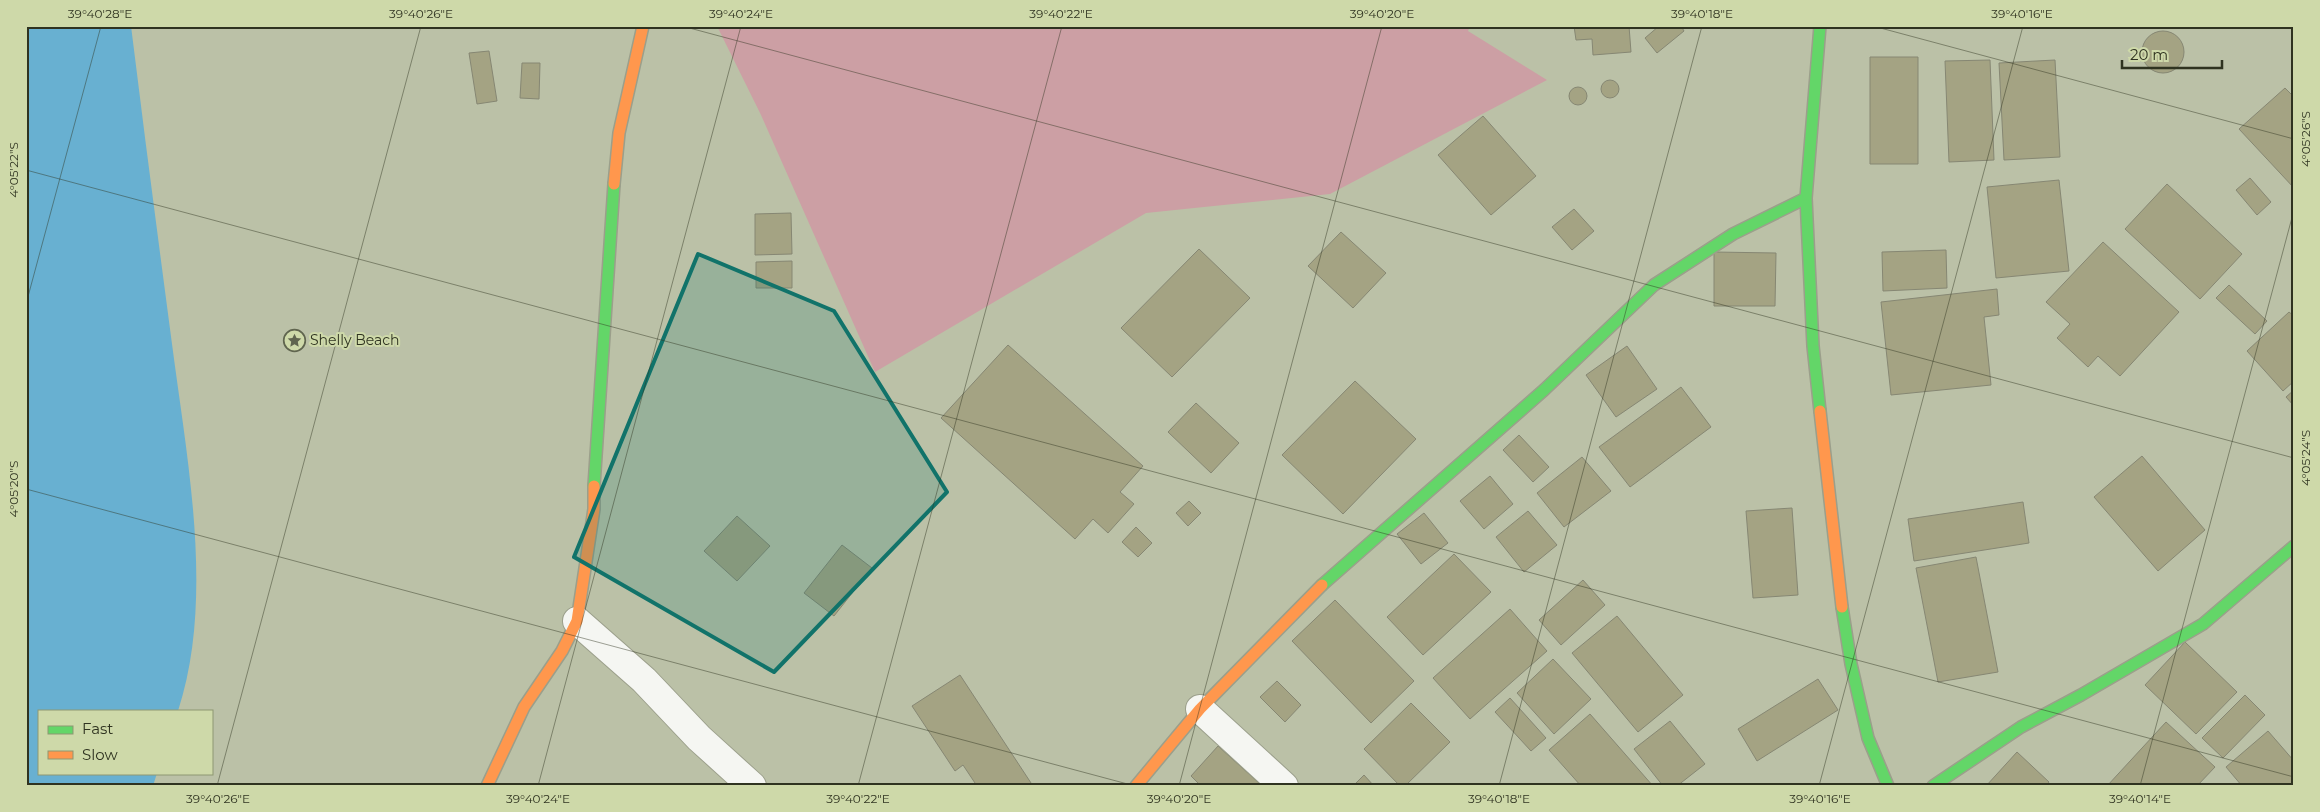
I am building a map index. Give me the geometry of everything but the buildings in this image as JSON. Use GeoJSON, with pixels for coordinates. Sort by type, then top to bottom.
{"type":"FeatureCollection","features":[{"type":"Feature","properties":{"kind":"street"},"geometry":{"type":"LineString","coordinates":[[487,786],[510,732],[526,703],[567,646],[578,621],[594,509],[595,456],[614,178],[620,133],[643,26]]}},
{"type":"Feature","properties":{"kind":"street"},"geometry":{"type":"LineString","coordinates":[[1820,26],[1806,198],[1813,346],[1851,664],[1868,738],[1888,786]]}},
{"type":"Feature","properties":{"kind":"street"},"geometry":{"type":"LineString","coordinates":[[1136,786],[1200,710],[1318,589],[1544,390],[1654,285],[1733,234],[1806,198]]}},
{"type":"Feature","properties":{"kind":"street"},"geometry":{"type":"LineString","coordinates":[[1933,786],[2021,727],[2081,695],[2204,624],[2294,546]]}},
{"type":"Feature","properties":{"kind":"street"},"geometry":{"type":"LineString","coordinates":[[578,621],[644,680],[698,738],[752,786]]}},
{"type":"Feature","properties":{"kind":"street"},"geometry":{"type":"LineString","coordinates":[[1200,710],[1284,786]]}},
{"type":"Feature","properties":{"kind":"highlighted area"},"geometry":{"type":"Polygon","coordinates":[[[698,254],[834,311],[947,492],[774,672],[574,557],[698,254]]]}},
{"type":"Feature","properties":{"kind":"shaded area"},"geometry":{"type":"Polygon","coordinates":[[[717,26],[1470,26],[1468,31],[1547,80],[1330,194],[1146,213],[875,372],[761,115],[717,26]]]}},
{"type":"Feature","properties":{"kind":"water"},"geometry":{"type":"Polygon","coordinates":[[[26,26],[131,26],[195,529],[195,622],[189,668],[178,710],[38,710],[38,774],[157,774],[153,786],[26,786],[26,26]]]}},
{"type":"Feature","properties":{"kind":"traffic: fast"},"geometry":{"type":"LineString","coordinates":[[1820,26],[1806,198],[1813,346],[1820,411]]}},
{"type":"Feature","properties":{"kind":"traffic: fast"},"geometry":{"type":"LineString","coordinates":[[594,486],[614,184]]}},
{"type":"Feature","properties":{"kind":"traffic: fast"},"geometry":{"type":"LineString","coordinates":[[1322,585],[1544,390],[1654,285],[1733,234],[1806,198]]}},
{"type":"Feature","properties":{"kind":"traffic: fast"},"geometry":{"type":"LineString","coordinates":[[1933,786],[2021,727],[2081,695],[2203,624],[2294,546]]}},
{"type":"Feature","properties":{"kind":"traffic: fast"},"geometry":{"type":"LineString","coordinates":[[1842,607],[1851,664],[1868,738],[1888,786]]}},
{"type":"Feature","properties":{"kind":"traffic: slow"},"geometry":{"type":"LineString","coordinates":[[614,184],[619,133],[643,26]]}},
{"type":"Feature","properties":{"kind":"traffic: slow"},"geometry":{"type":"LineString","coordinates":[[1820,411],[1842,607]]}},
{"type":"Feature","properties":{"kind":"traffic: slow"},"geometry":{"type":"LineString","coordinates":[[487,786],[524,707],[562,651],[577,621],[594,509],[594,486]]}},
{"type":"Feature","properties":{"kind":"traffic: slow"},"geometry":{"type":"LineString","coordinates":[[1136,786],[1200,709],[1322,585]]}},
{"type":"Feature","properties":{"kind":"place","name":"Shelly Beach"},"geometry":{"type":"Point","coordinates":[294,340]}}]}
